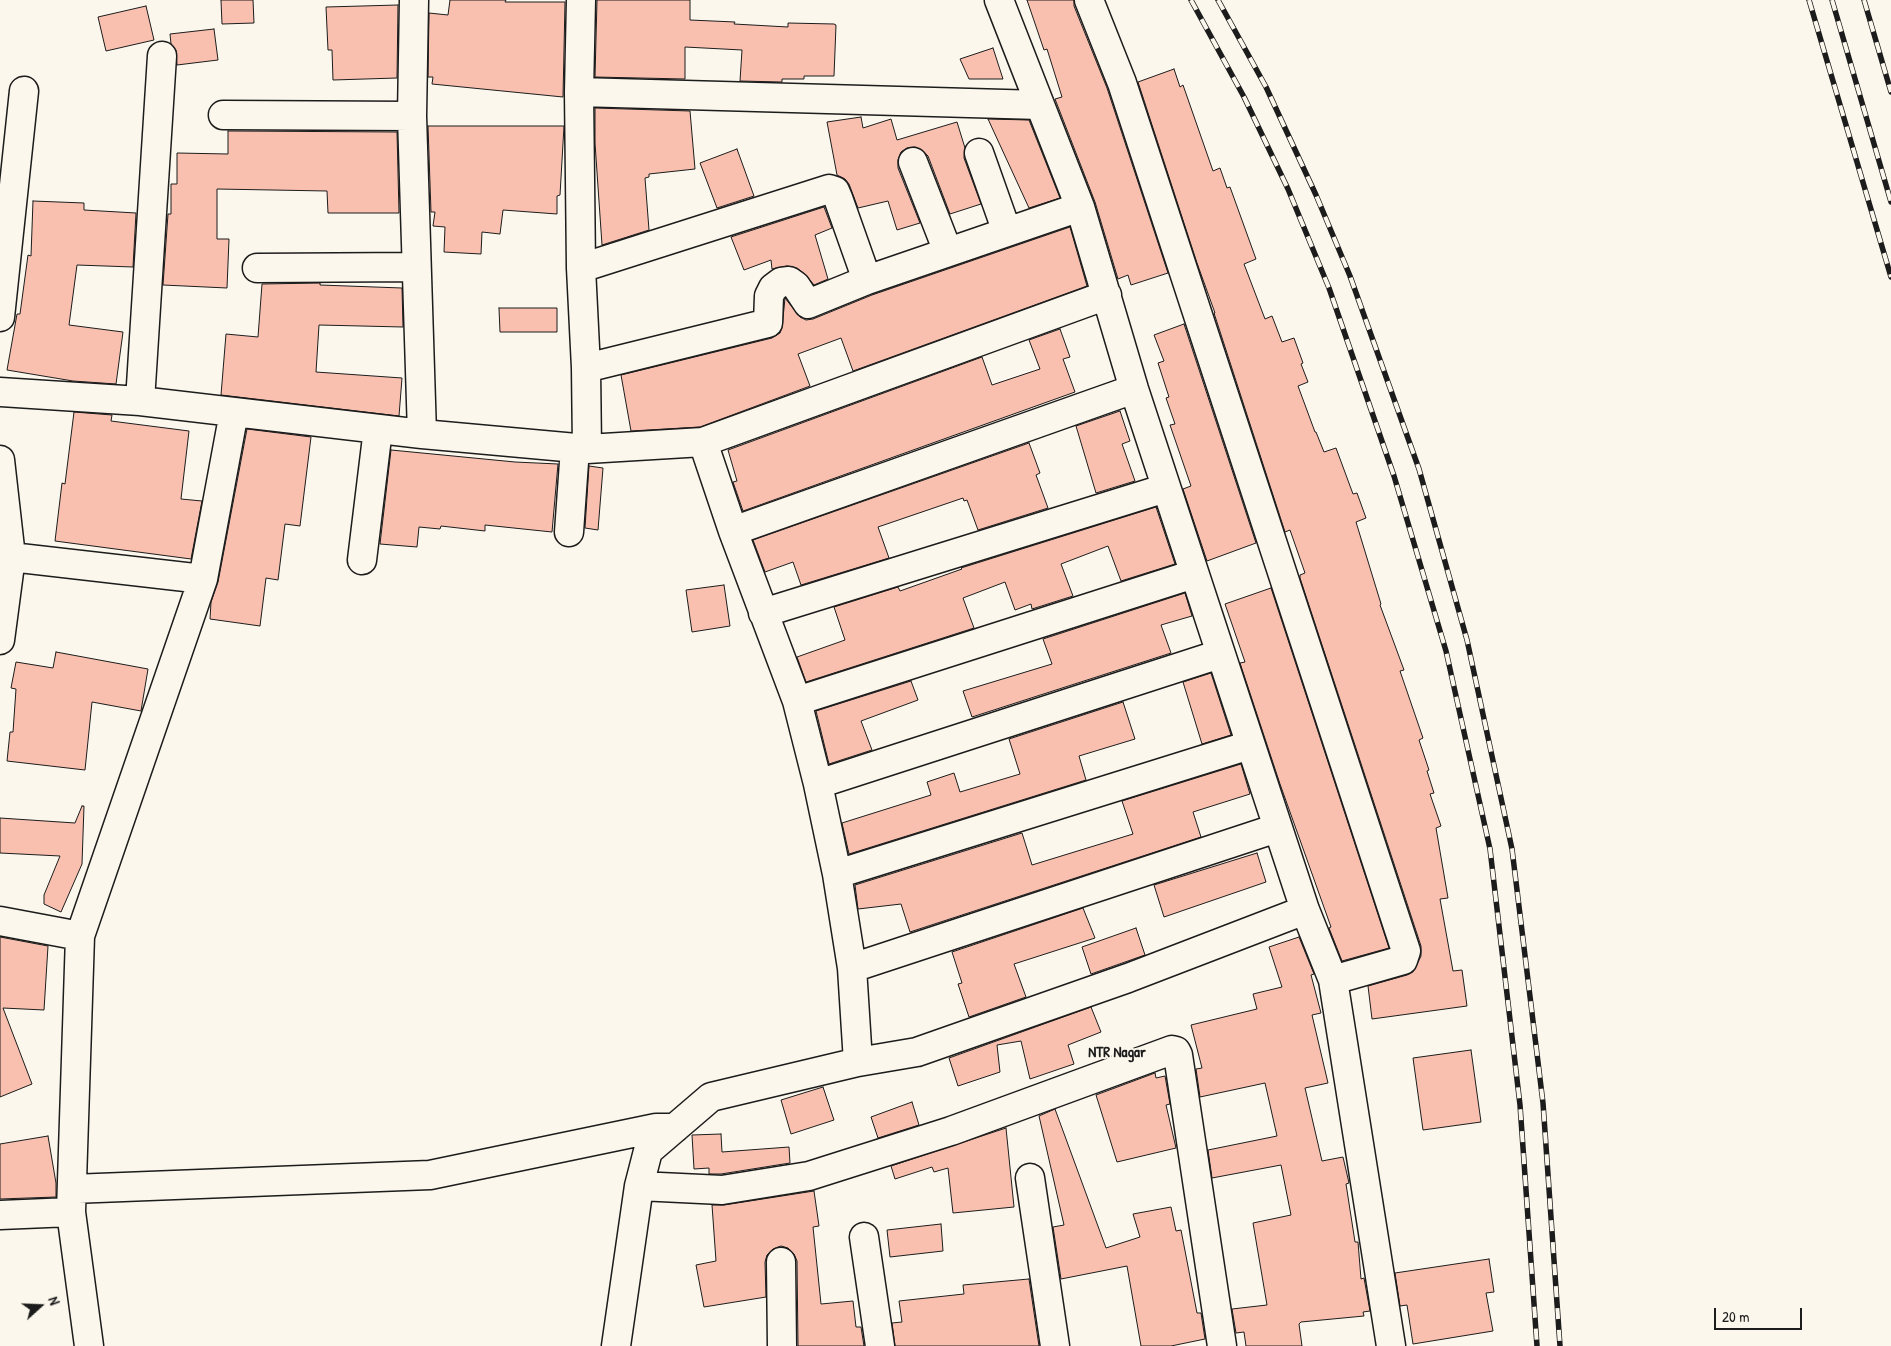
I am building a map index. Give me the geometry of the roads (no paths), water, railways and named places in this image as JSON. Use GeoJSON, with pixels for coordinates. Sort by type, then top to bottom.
{"type":"FeatureCollection","features":[{"type":"Feature","properties":{"kind":"street"},"geometry":{"type":"LineString","coordinates":[[414,0],[412,116],[422,434]]}},
{"type":"Feature","properties":{"kind":"street"},"geometry":{"type":"LineString","coordinates":[[569,532],[581,448],[586,368],[581,268],[579,92],[581,0]]}},
{"type":"Feature","properties":{"kind":"street"},"geometry":{"type":"LineString","coordinates":[[999,0],[1080,207],[1134,390],[1220,654],[1305,910],[1333,980],[1391,1346]]}},
{"type":"Feature","properties":{"kind":"street"},"geometry":{"type":"LineString","coordinates":[[1089,0],[1122,83],[1406,951],[1403,960],[1333,980]]}},
{"type":"Feature","properties":{"kind":"street"},"geometry":{"type":"LineString","coordinates":[[140,401],[162,56]]}},
{"type":"Feature","properties":{"kind":"street"},"geometry":{"type":"LineString","coordinates":[[0,317],[24,91]]}},
{"type":"Feature","properties":{"kind":"street"},"geometry":{"type":"LineString","coordinates":[[579,92],[1040,105]]}},
{"type":"Feature","properties":{"kind":"street"},"geometry":{"type":"LineString","coordinates":[[223,115],[412,116]]}},
{"type":"Feature","properties":{"kind":"street"},"geometry":{"type":"LineString","coordinates":[[979,153],[1007,232]]}},
{"type":"Feature","properties":{"kind":"street"},"geometry":{"type":"LineString","coordinates":[[913,162],[948,252]]}},
{"type":"Feature","properties":{"kind":"street"},"geometry":{"type":"LineString","coordinates":[[581,268],[829,189],[835,191],[838,198],[867,280]]}},
{"type":"Feature","properties":{"kind":"street"},"geometry":{"type":"LineString","coordinates":[[586,368],[768,323],[769,296],[773,288],[781,282],[790,281],[796,286],[808,304],[867,280],[1080,207]]}},
{"type":"Feature","properties":{"kind":"street"},"geometry":{"type":"LineString","coordinates":[[257,268],[416,267]]}},
{"type":"Feature","properties":{"kind":"street"},"geometry":{"type":"LineString","coordinates":[[0,392],[140,401],[422,434],[581,448],[703,442],[1107,295]]}},
{"type":"Feature","properties":{"kind":"street"},"geometry":{"type":"LineString","coordinates":[[733,531],[1134,390]]}},
{"type":"Feature","properties":{"kind":"street"},"geometry":{"type":"LineString","coordinates":[[88,1346],[72,1200],[80,936],[203,579],[234,412]]}},
{"type":"Feature","properties":{"kind":"street"},"geometry":{"type":"LineString","coordinates":[[362,560],[378,429]]}},
{"type":"Feature","properties":{"kind":"street"},"geometry":{"type":"LineString","coordinates":[[703,442],[733,531],[797,701],[818,784],[837,874],[852,968],[858,1062]]}},
{"type":"Feature","properties":{"kind":"street"},"geometry":{"type":"LineString","coordinates":[[0,460],[11,557],[0,640]]}},
{"type":"Feature","properties":{"kind":"street"},"geometry":{"type":"LineString","coordinates":[[763,613],[1166,488]]}},
{"type":"Feature","properties":{"kind":"street"},"geometry":{"type":"LineString","coordinates":[[11,557],[203,579]]}},
{"type":"Feature","properties":{"kind":"street"},"geometry":{"type":"LineString","coordinates":[[797,701],[1194,574]]}},
{"type":"Feature","properties":{"kind":"street"},"geometry":{"type":"LineString","coordinates":[[818,784],[1220,654]]}},
{"type":"Feature","properties":{"kind":"street"},"geometry":{"type":"LineString","coordinates":[[837,874],[1250,745]]}},
{"type":"Feature","properties":{"kind":"street"},"geometry":{"type":"LineString","coordinates":[[852,968],[1277,828]]}},
{"type":"Feature","properties":{"kind":"street"},"geometry":{"type":"LineString","coordinates":[[616,1346],[640,1186],[648,1151],[711,1097],[858,1062],[917,1052],[1128,978],[1305,910]]}},
{"type":"Feature","properties":{"kind":"street"},"geometry":{"type":"LineString","coordinates":[[0,921],[80,936]]}},
{"type":"Feature","properties":{"kind":"street"},"geometry":{"type":"LineString","coordinates":[[640,1186],[722,1190],[809,1176],[951,1132],[1172,1050],[1176,1051],[1222,1346]]}},
{"type":"Feature","properties":{"kind":"street"},"geometry":{"type":"LineString","coordinates":[[0,1215],[72,1200],[430,1175],[656,1128],[675,1128]]}},
{"type":"Feature","properties":{"kind":"street"},"geometry":{"type":"LineString","coordinates":[[1030,1178],[1054,1346]]}},
{"type":"Feature","properties":{"kind":"street"},"geometry":{"type":"LineString","coordinates":[[864,1237],[880,1346]]}},
{"type":"Feature","properties":{"kind":"street"},"geometry":{"type":"LineString","coordinates":[[781,1262],[782,1346]]}},
{"type":"Feature","properties":{"kind":"railway"},"geometry":{"type":"LineString","coordinates":[[1191,0],[1244,97],[1288,189],[1329,288],[1394,476],[1446,651],[1490,849],[1520,1105],[1537,1346]]}},
{"type":"Feature","properties":{"kind":"railway"},"geometry":{"type":"LineString","coordinates":[[1218,0],[1266,87],[1316,195],[1350,276],[1419,469],[1467,640],[1512,849],[1543,1103],[1560,1346]]}},
{"type":"Feature","properties":{"kind":"railway"},"geometry":{"type":"LineString","coordinates":[[1809,0],[1891,277]]}},
{"type":"Feature","properties":{"kind":"railway"},"geometry":{"type":"LineString","coordinates":[[1832,0],[1891,202]]}},
{"type":"Feature","properties":{"kind":"railway"},"geometry":{"type":"LineString","coordinates":[[1864,0],[1891,92]]}},
{"type":"Feature","properties":{"kind":"district","name":"NTR Nagar"},"geometry":{"type":"Point","coordinates":[1117,1053]}}]}
